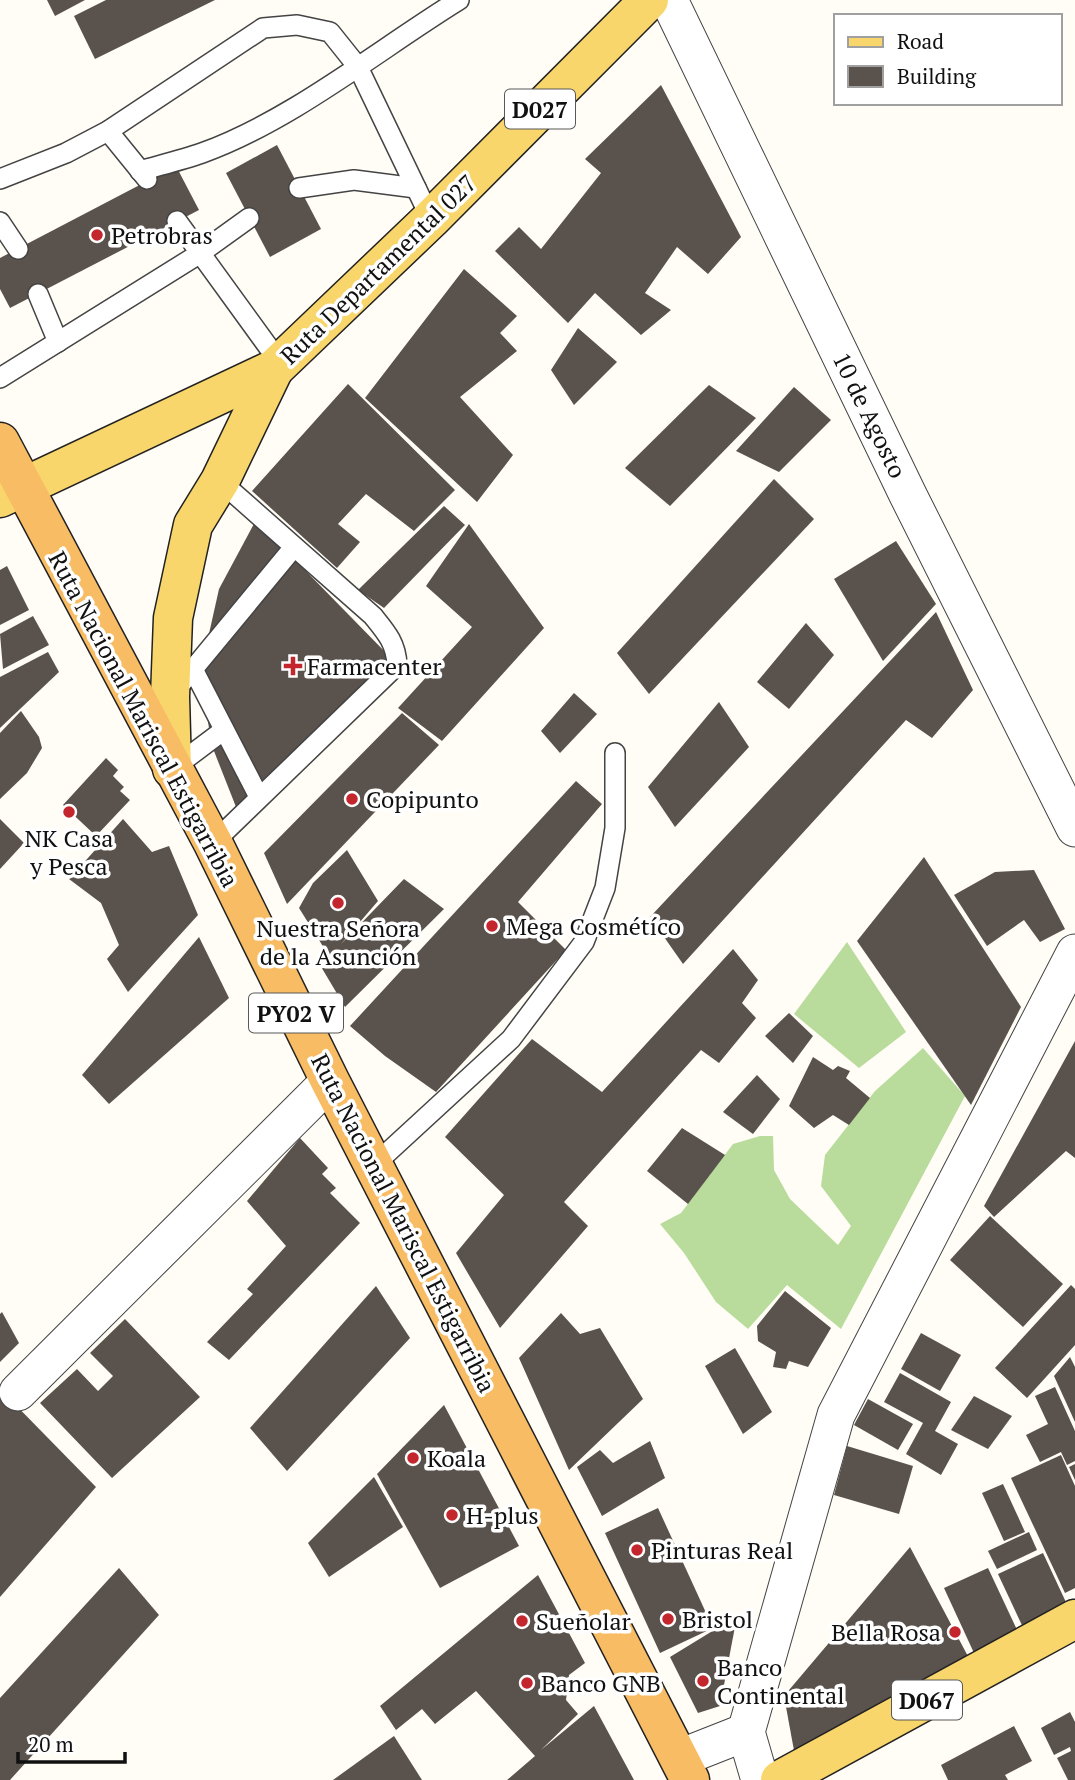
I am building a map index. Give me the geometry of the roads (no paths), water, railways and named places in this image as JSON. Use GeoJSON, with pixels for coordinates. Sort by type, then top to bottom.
{"type":"FeatureCollection","features":[{"type":"Feature","properties":{"kind":"highway","name":"Ruta Nacional Mariscal Estigarribia"},"geometry":{"type":"LineString","coordinates":[[0,442],[11,492],[213,844],[330,1081],[685,1769]]}},
{"type":"Feature","properties":{"kind":"main road","name":"Ruta Departamental 027"},"geometry":{"type":"LineString","coordinates":[[11,492],[277,366],[424,203],[649,0]]}},
{"type":"Feature","properties":{"kind":"main road"},"geometry":{"type":"LineString","coordinates":[[172,769],[182,683],[173,618],[193,525],[220,481],[277,366]]}},
{"type":"Feature","properties":{"kind":"main road","name":"D067"},"geometry":{"type":"LineString","coordinates":[[780,1780],[1075,1619]]}},
{"type":"Feature","properties":{"kind":"street","name":"10 de Agosto"},"geometry":{"type":"LineString","coordinates":[[669,0],[908,495],[1075,828]]}},
{"type":"Feature","properties":{"kind":"street"},"geometry":{"type":"LineString","coordinates":[[760,1780],[746,1732],[836,1415],[1075,953]]}},
{"type":"Feature","properties":{"kind":"street"},"geometry":{"type":"LineString","coordinates":[[18,1392],[330,1081]]}},
{"type":"Feature","properties":{"kind":"street"},"geometry":{"type":"LineString","coordinates":[[685,1769],[746,1732]]}},
{"type":"Feature","properties":{"kind":"lane"},"geometry":{"type":"LineString","coordinates":[[108,131],[144,175],[258,127],[358,67],[459,0]]}},
{"type":"Feature","properties":{"kind":"lane"},"geometry":{"type":"LineString","coordinates":[[0,179],[66,153],[108,131],[263,28],[297,25],[330,32],[358,67],[424,203]]}},
{"type":"Feature","properties":{"kind":"lane"},"geometry":{"type":"LineString","coordinates":[[299,188],[354,180],[424,203]]}},
{"type":"Feature","properties":{"kind":"lane"},"geometry":{"type":"LineString","coordinates":[[0,378],[199,254],[249,218]]}},
{"type":"Feature","properties":{"kind":"lane"},"geometry":{"type":"LineString","coordinates":[[177,221],[277,366]]}},
{"type":"Feature","properties":{"kind":"lane"},"geometry":{"type":"LineString","coordinates":[[0,222],[18,248]]}},
{"type":"Feature","properties":{"kind":"lane"},"geometry":{"type":"LineString","coordinates":[[38,295],[58,342]]}},
{"type":"Feature","properties":{"kind":"lane"},"geometry":{"type":"LineString","coordinates":[[213,844],[397,665],[396,650],[390,637],[373,616],[220,481]]}},
{"type":"Feature","properties":{"kind":"lane"},"geometry":{"type":"LineString","coordinates":[[259,797],[224,730],[182,683],[294,547]]}},
{"type":"Feature","properties":{"kind":"lane"},"geometry":{"type":"LineString","coordinates":[[172,769],[224,730]]}},
{"type":"Feature","properties":{"kind":"lane"},"geometry":{"type":"LineString","coordinates":[[374,1165],[511,1040],[584,942],[605,888],[615,828],[615,753]]}},
{"type":"Feature","properties":{"kind":"place","name":"Petrobras"},"geometry":{"type":"Point","coordinates":[97,235]}},
{"type":"Feature","properties":{"kind":"place","name":"Farmacenter"},"geometry":{"type":"Point","coordinates":[293,666]}},
{"type":"Feature","properties":{"kind":"place","name":"Copipunto"},"geometry":{"type":"Point","coordinates":[352,799]}},
{"type":"Feature","properties":{"kind":"place","name":"NK Casa y Pesca"},"geometry":{"type":"Point","coordinates":[69,812]}},
{"type":"Feature","properties":{"kind":"place","name":"Nuestra Señora de la Asunción"},"geometry":{"type":"Point","coordinates":[338,903]}},
{"type":"Feature","properties":{"kind":"place","name":"Mega Cosmétíco"},"geometry":{"type":"Point","coordinates":[492,926]}},
{"type":"Feature","properties":{"kind":"place","name":"Koala"},"geometry":{"type":"Point","coordinates":[413,1458]}},
{"type":"Feature","properties":{"kind":"place","name":"H-plus"},"geometry":{"type":"Point","coordinates":[452,1515]}},
{"type":"Feature","properties":{"kind":"place","name":"Pinturas Real"},"geometry":{"type":"Point","coordinates":[637,1550]}},
{"type":"Feature","properties":{"kind":"place","name":"Bristol"},"geometry":{"type":"Point","coordinates":[668,1619]}},
{"type":"Feature","properties":{"kind":"place","name":"Sueñolar"},"geometry":{"type":"Point","coordinates":[522,1621]}},
{"type":"Feature","properties":{"kind":"place","name":"Bella Rosa"},"geometry":{"type":"Point","coordinates":[955,1632]}},
{"type":"Feature","properties":{"kind":"place","name":"Banco Continental"},"geometry":{"type":"Point","coordinates":[703,1681]}},
{"type":"Feature","properties":{"kind":"place","name":"Banco GNB"},"geometry":{"type":"Point","coordinates":[527,1683]}}]}
